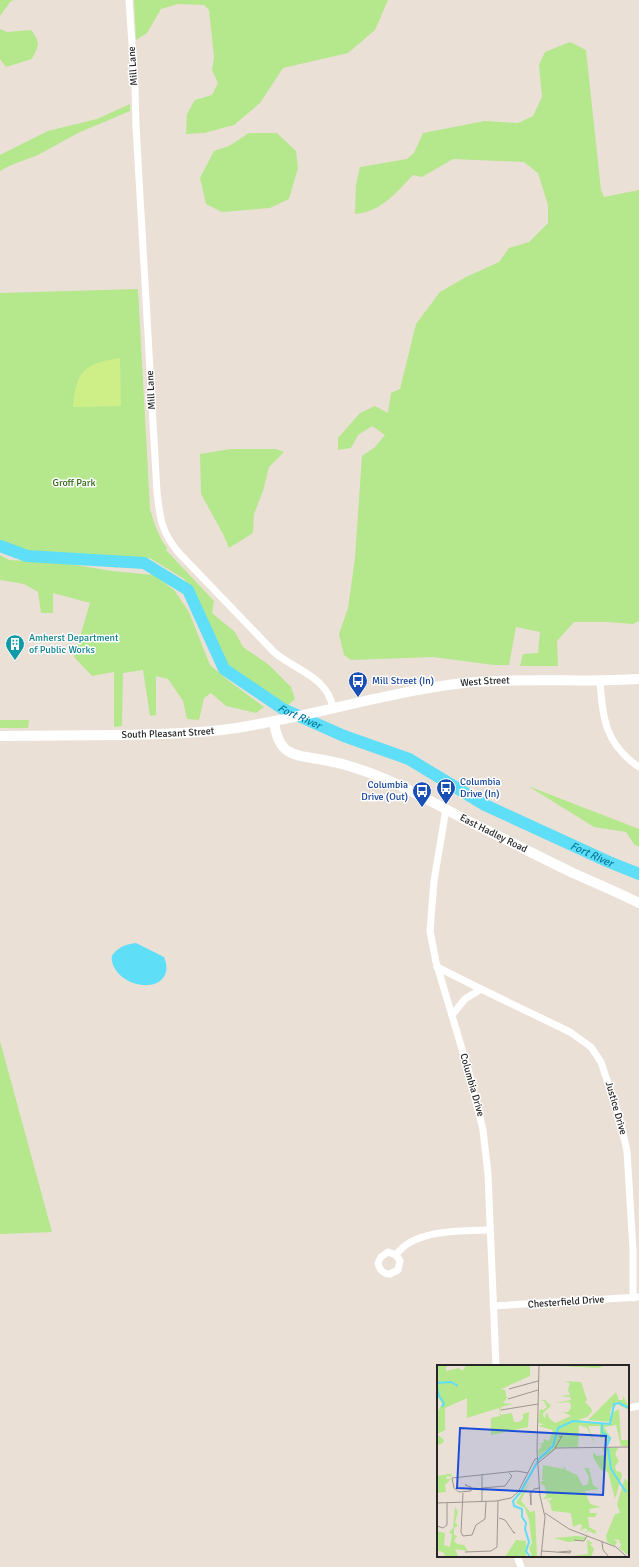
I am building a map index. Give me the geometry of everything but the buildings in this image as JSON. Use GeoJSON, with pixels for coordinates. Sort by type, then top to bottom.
{"type":"FeatureCollection","features":[{"type":"Feature","properties":{"kind":"main road","name":"West Street"},"geometry":{"type":"LineString","coordinates":[[333,708],[414,691],[465,683],[514,680],[639,680]]}},
{"type":"Feature","properties":{"kind":"main road","name":"South Pleasant Street"},"geometry":{"type":"LineString","coordinates":[[0,736],[184,733],[228,729],[333,708]]}},
{"type":"Feature","properties":{"kind":"main road","name":"East Hadley Road"},"geometry":{"type":"LineString","coordinates":[[279,720],[278,739],[286,751],[304,757],[343,764],[370,772],[572,872],[639,903]]}},
{"type":"Feature","properties":{"kind":"street","name":"Mill Lane"},"geometry":{"type":"LineString","coordinates":[[129,0],[157,492],[164,532],[178,552],[274,652],[321,683],[330,698],[333,708]]}},
{"type":"Feature","properties":{"kind":"street"},"geometry":{"type":"LineString","coordinates":[[600,681],[603,711],[609,734],[620,751],[639,766]]}},
{"type":"Feature","properties":{"kind":"street","name":"Columbia Drive"},"geometry":{"type":"LineString","coordinates":[[446,809],[434,881],[430,925],[431,939],[437,967],[484,1130],[487,1162],[496,1365]]}},
{"type":"Feature","properties":{"kind":"street","name":"Justice Drive"},"geometry":{"type":"LineString","coordinates":[[437,967],[570,1032],[591,1047],[601,1062],[619,1116],[626,1146],[636,1297]]}},
{"type":"Feature","properties":{"kind":"street"},"geometry":{"type":"LineString","coordinates":[[452,1015],[465,999],[481,989]]}},
{"type":"Feature","properties":{"kind":"street"},"geometry":{"type":"LineString","coordinates":[[396,1255],[402,1247],[409,1243],[432,1235],[489,1230]]}},
{"type":"Feature","properties":{"kind":"street","name":"Chesterfield Drive"},"geometry":{"type":"LineString","coordinates":[[493,1306],[556,1304],[636,1297]]}},
{"type":"Feature","properties":{"kind":"street"},"geometry":{"type":"LineString","coordinates":[[629,1408],[639,1406]]}},
{"type":"Feature","properties":{"kind":"street"},"geometry":{"type":"LineString","coordinates":[[517,1557],[521,1567]]}},
{"type":"Feature","properties":{"kind":"green space"},"geometry":{"type":"Polygon","coordinates":[[[0,0],[14,0],[10,2],[0,16],[0,0]]]}},
{"type":"Feature","properties":{"kind":"green space"},"geometry":{"type":"Polygon","coordinates":[[[134,0],[388,0],[375,30],[348,53],[283,68],[260,103],[234,125],[204,133],[186,134],[187,114],[195,100],[212,95],[218,83],[212,70],[214,57],[209,10],[204,5],[178,4],[161,9],[147,33],[136,40],[134,0]]]}},
{"type":"Feature","properties":{"kind":"green space"},"geometry":{"type":"Polygon","coordinates":[[[0,29],[7,32],[31,30],[38,41],[32,59],[6,67],[0,59],[0,29]]]}},
{"type":"Feature","properties":{"kind":"green space"},"geometry":{"type":"Polygon","coordinates":[[[570,42],[586,50],[601,190],[604,197],[639,190],[639,621],[633,624],[574,622],[557,641],[558,666],[520,666],[523,654],[538,653],[540,632],[516,627],[509,665],[494,665],[433,657],[351,660],[344,655],[339,634],[348,608],[355,558],[362,456],[375,447],[385,435],[372,426],[358,435],[351,448],[338,450],[338,438],[360,413],[375,406],[388,413],[391,393],[400,389],[416,324],[440,292],[466,277],[499,262],[509,248],[529,242],[548,223],[548,205],[538,173],[524,162],[453,159],[422,177],[413,175],[394,195],[380,206],[373,210],[355,214],[356,185],[360,167],[407,159],[414,153],[423,133],[485,121],[518,123],[533,116],[542,97],[539,65],[545,52],[570,42]]]}},
{"type":"Feature","properties":{"kind":"green space"},"geometry":{"type":"Polygon","coordinates":[[[130,104],[130,111],[78,133],[38,155],[0,171],[0,155],[48,131],[97,119],[130,104]]]}},
{"type":"Feature","properties":{"kind":"green space"},"geometry":{"type":"Polygon","coordinates":[[[249,133],[277,133],[296,151],[298,168],[289,199],[270,208],[222,212],[206,204],[200,178],[214,151],[229,146],[249,133]]]}},
{"type":"Feature","properties":{"kind":"green space","name":"Groff Park"},"geometry":{"type":"Polygon","coordinates":[[[138,289],[150,509],[155,524],[161,539],[167,548],[166,550],[214,601],[212,613],[235,632],[243,647],[269,665],[291,687],[295,699],[288,705],[226,668],[184,579],[150,558],[115,568],[115,563],[26,557],[0,550],[0,293],[138,289]]]}},
{"type":"Feature","properties":{"kind":"green space"},"geometry":{"type":"Polygon","coordinates":[[[120,358],[121,406],[73,407],[77,385],[84,371],[90,366],[98,363],[120,358]]]}},
{"type":"Feature","properties":{"kind":"green space"},"geometry":{"type":"Polygon","coordinates":[[[231,449],[276,449],[284,452],[269,467],[263,491],[254,514],[253,533],[229,548],[201,494],[200,454],[231,449]]]}},
{"type":"Feature","properties":{"kind":"green space"},"geometry":{"type":"Polygon","coordinates":[[[0,555],[9,560],[64,563],[112,571],[154,575],[174,590],[189,612],[210,665],[264,707],[256,713],[226,706],[211,693],[204,698],[199,720],[187,719],[183,701],[168,679],[156,676],[156,715],[150,716],[143,670],[123,673],[122,726],[114,727],[114,672],[92,676],[74,657],[90,603],[53,593],[53,613],[41,613],[38,592],[24,584],[0,580],[0,555]]]}},
{"type":"Feature","properties":{"kind":"green space"},"geometry":{"type":"Polygon","coordinates":[[[0,720],[29,720],[28,728],[0,728],[0,720]]]}},
{"type":"Feature","properties":{"kind":"green space"},"geometry":{"type":"Polygon","coordinates":[[[528,786],[639,829],[639,847],[634,844],[626,832],[594,827],[528,786]]]}},
{"type":"Feature","properties":{"kind":"green space"},"geometry":{"type":"Polygon","coordinates":[[[0,1041],[52,1232],[0,1234],[0,1041]]]}},
{"type":"Feature","properties":{"kind":"water"},"geometry":{"type":"Polygon","coordinates":[[[136,943],[164,957],[166,968],[164,977],[158,982],[150,985],[140,985],[130,982],[121,976],[114,967],[112,958],[114,953],[124,946],[136,943]]]}},
{"type":"Feature","properties":{"kind":"waterway","name":"Fort River"},"geometry":{"type":"LineString","coordinates":[[0,546],[27,556],[144,563],[188,590],[224,669],[283,709],[344,736],[409,759],[485,805],[609,862],[639,874]]}},
{"type":"Feature","properties":{"kind":"place","name":"Amherst Department of Public Works"},"geometry":{"type":"Point","coordinates":[15,661]}},
{"type":"Feature","properties":{"kind":"place","name":"Mill Street (In)"},"geometry":{"type":"Point","coordinates":[358,698]}},
{"type":"Feature","properties":{"kind":"place","name":"Columbia Drive (In)"},"geometry":{"type":"Point","coordinates":[446,805]}},
{"type":"Feature","properties":{"kind":"place","name":"Columbia Drive (Out)"},"geometry":{"type":"Point","coordinates":[422,808]}}]}
